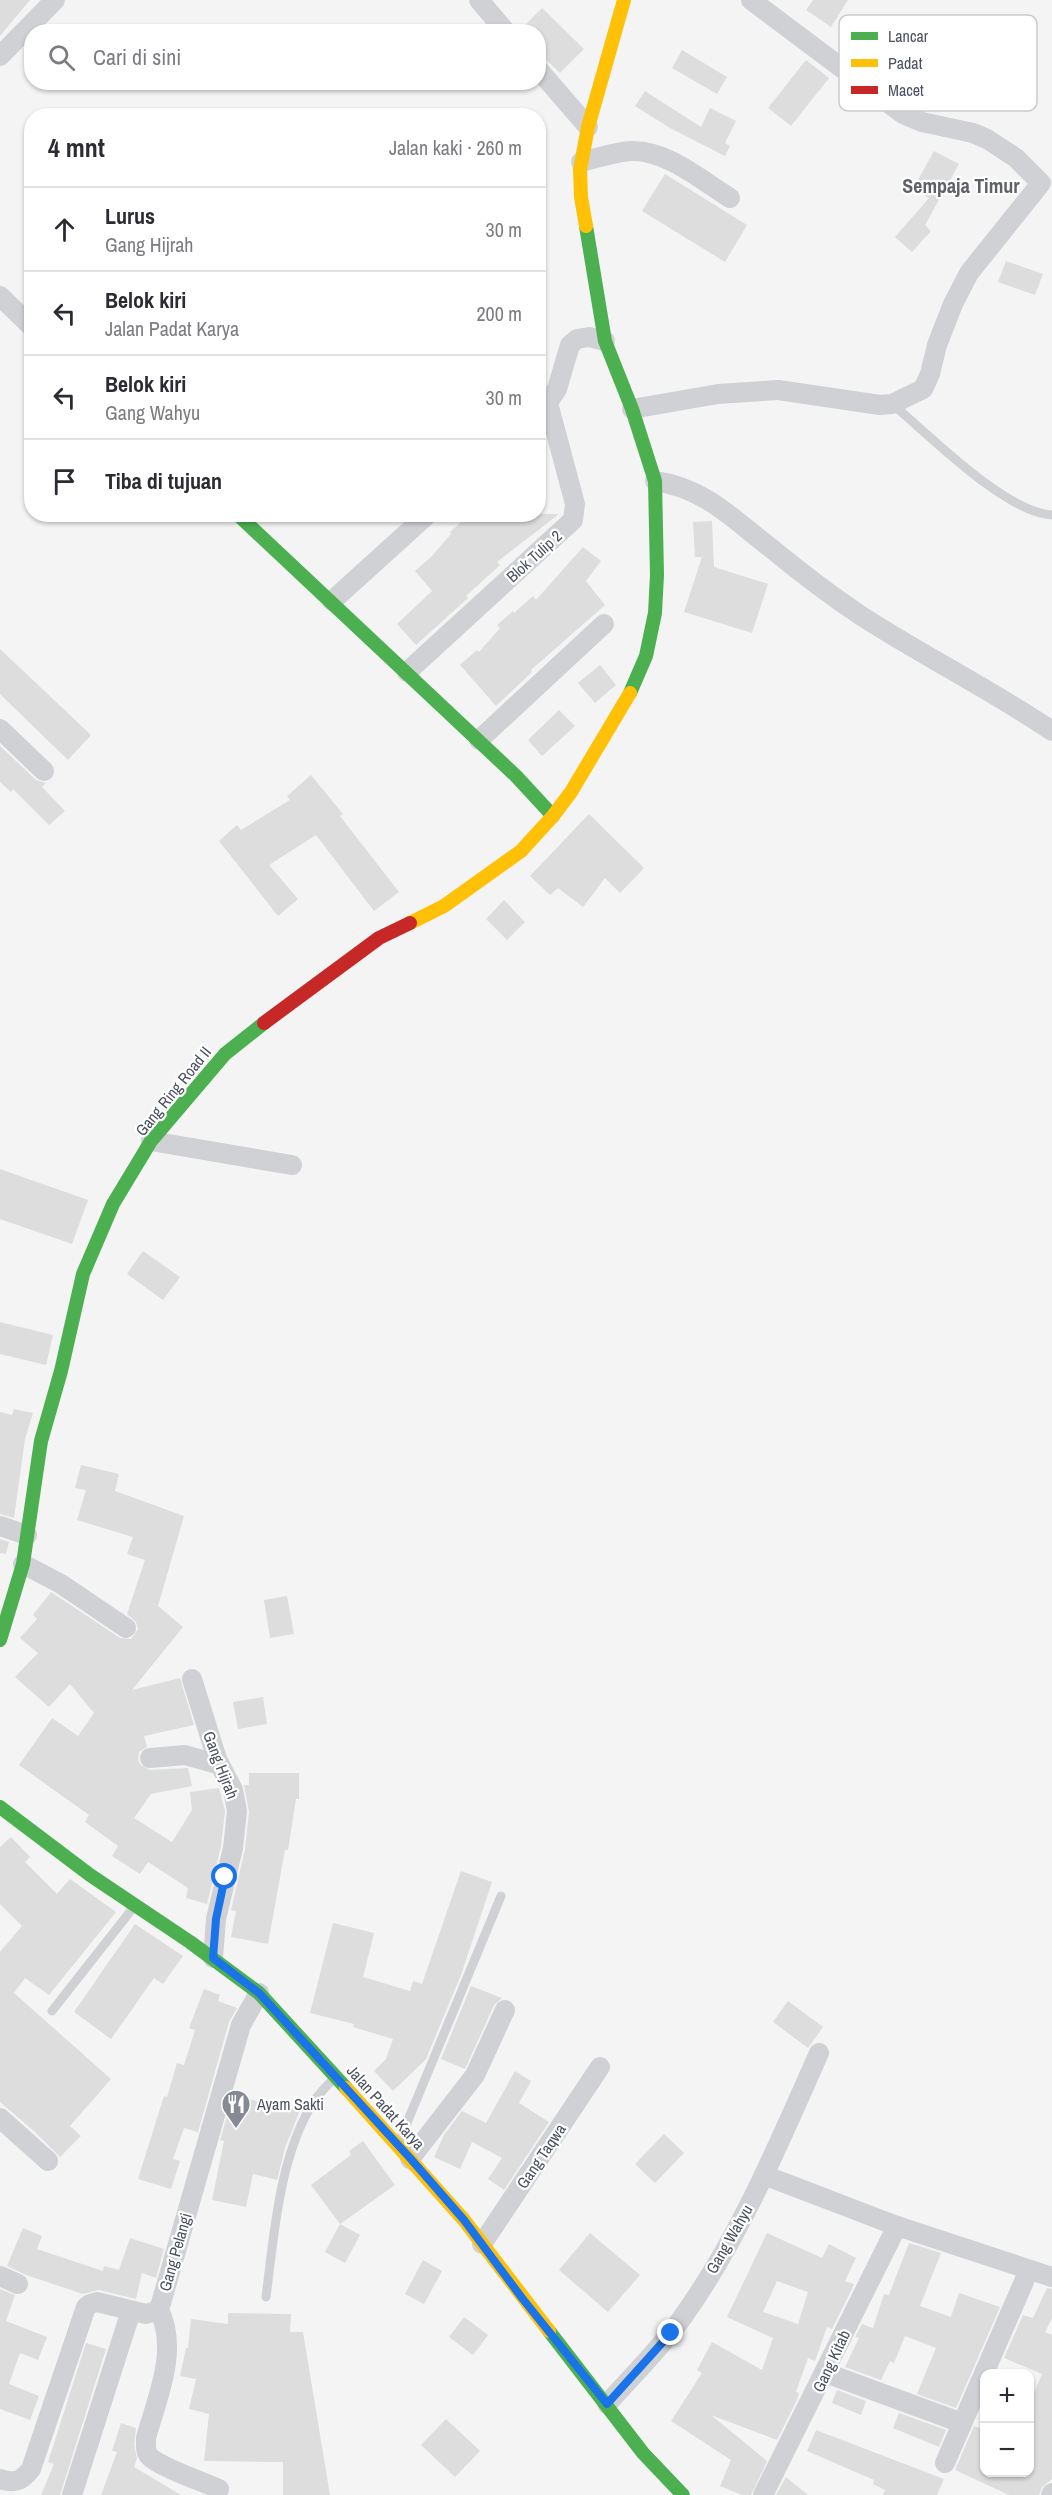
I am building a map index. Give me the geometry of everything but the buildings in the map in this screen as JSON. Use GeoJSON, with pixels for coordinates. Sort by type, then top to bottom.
{"type":"FeatureCollection","features":[{"type":"Feature","properties":{"kind":"street"},"geometry":{"type":"LineString","coordinates":[[31,24],[55,0]]}},
{"type":"Feature","properties":{"kind":"street"},"geometry":{"type":"LineString","coordinates":[[479,0],[499,24]]}},
{"type":"Feature","properties":{"kind":"street","name":"Gang Ring Road II"},"geometry":{"type":"LineString","coordinates":[[0,1640],[23,1564],[42,1441],[61,1371],[82,1274],[113,1204],[151,1141],[225,1054],[379,938],[444,906],[521,851],[553,816],[620,712],[646,656],[654,613],[657,575],[656,482],[632,409],[605,341],[580,197],[581,162],[588,127],[624,0]]}},
{"type":"Feature","properties":{"kind":"street"},"geometry":{"type":"LineString","coordinates":[[751,0],[839,66]]}},
{"type":"Feature","properties":{"kind":"street"},"geometry":{"type":"LineString","coordinates":[[0,56],[24,32]]}},
{"type":"Feature","properties":{"kind":"street"},"geometry":{"type":"LineString","coordinates":[[546,78],[588,127]]}},
{"type":"Feature","properties":{"kind":"street"},"geometry":{"type":"LineString","coordinates":[[632,409],[718,394],[778,390],[880,405],[892,404],[915,394],[927,383],[943,328],[969,273],[1046,186],[1016,158],[987,139],[973,133],[922,122],[899,111]]}},
{"type":"Feature","properties":{"kind":"street"},"geometry":{"type":"LineString","coordinates":[[581,162],[628,151],[644,151],[668,159],[730,198]]}},
{"type":"Feature","properties":{"kind":"street"},"geometry":{"type":"LineString","coordinates":[[0,296],[24,319]]}},
{"type":"Feature","properties":{"kind":"street"},"geometry":{"type":"LineString","coordinates":[[546,405],[557,390],[570,345],[577,339],[589,337],[605,341]]}},
{"type":"Feature","properties":{"kind":"street","name":"Blok Tulip 2"},"geometry":{"type":"LineString","coordinates":[[407,672],[573,520],[575,504],[546,418]]}},
{"type":"Feature","properties":{"kind":"street"},"geometry":{"type":"LineString","coordinates":[[656,482],[671,484],[706,497],[859,614],[964,678],[1014,705],[1052,731]]}},
{"type":"Feature","properties":{"kind":"street"},"geometry":{"type":"LineString","coordinates":[[246,522],[479,740],[553,816]]}},
{"type":"Feature","properties":{"kind":"street"},"geometry":{"type":"LineString","coordinates":[[332,601],[419,522]]}},
{"type":"Feature","properties":{"kind":"street"},"geometry":{"type":"LineString","coordinates":[[479,740],[604,624]]}},
{"type":"Feature","properties":{"kind":"street"},"geometry":{"type":"LineString","coordinates":[[0,729],[44,771]]}},
{"type":"Feature","properties":{"kind":"street"},"geometry":{"type":"LineString","coordinates":[[151,1141],[292,1165]]}},
{"type":"Feature","properties":{"kind":"street"},"geometry":{"type":"LineString","coordinates":[[0,1526],[27,1535]]}},
{"type":"Feature","properties":{"kind":"street"},"geometry":{"type":"LineString","coordinates":[[23,1564],[61,1584],[126,1628]]}},
{"type":"Feature","properties":{"kind":"street","name":"Gang Hijrah"},"geometry":{"type":"LineString","coordinates":[[192,1680],[220,1765],[233,1790],[237,1811],[233,1848],[216,1919],[213,1958]]}},
{"type":"Feature","properties":{"kind":"street"},"geometry":{"type":"LineString","coordinates":[[150,1758],[185,1755],[220,1765]]}},
{"type":"Feature","properties":{"kind":"street","name":"Jalan Padat Karya"},"geometry":{"type":"LineString","coordinates":[[0,1807],[134,1906],[213,1958],[259,1993],[404,2152],[482,2244],[643,2453],[683,2495]]}},
{"type":"Feature","properties":{"kind":"street","name":"Gang Pelangi"},"geometry":{"type":"LineString","coordinates":[[0,2479],[15,2482],[24,2478],[31,2469],[86,2307],[97,2302],[146,2314],[159,2310],[241,2025],[259,1993]]}},
{"type":"Feature","properties":{"kind":"street"},"geometry":{"type":"LineString","coordinates":[[404,2152],[475,2075],[505,2010]]}},
{"type":"Feature","properties":{"kind":"street","name":"Gang Wahyu"},"geometry":{"type":"LineString","coordinates":[[607,2404],[683,2318],[737,2227],[764,2175],[819,2053]]}},
{"type":"Feature","properties":{"kind":"street","name":"Gang Taqwa"},"geometry":{"type":"LineString","coordinates":[[482,2244],[600,2067]]}},
{"type":"Feature","properties":{"kind":"street"},"geometry":{"type":"LineString","coordinates":[[0,2118],[48,2161]]}},
{"type":"Feature","properties":{"kind":"street"},"geometry":{"type":"LineString","coordinates":[[764,2175],[897,2226],[1052,2277]]}},
{"type":"Feature","properties":{"kind":"street","name":"Gang Kitab"},"geometry":{"type":"LineString","coordinates":[[763,2495],[826,2373],[897,2226]]}},
{"type":"Feature","properties":{"kind":"street"},"geometry":{"type":"LineString","coordinates":[[945,2463],[1029,2270]]}},
{"type":"Feature","properties":{"kind":"street"},"geometry":{"type":"LineString","coordinates":[[0,2276],[18,2284]]}},
{"type":"Feature","properties":{"kind":"street"},"geometry":{"type":"LineString","coordinates":[[159,2310],[166,2323],[168,2345],[165,2368],[146,2438],[148,2455],[158,2462],[219,2488]]}},
{"type":"Feature","properties":{"kind":"street"},"geometry":{"type":"LineString","coordinates":[[72,2495],[131,2311]]}},
{"type":"Feature","properties":{"kind":"street"},"geometry":{"type":"LineString","coordinates":[[826,2373],[962,2423]]}},
{"type":"Feature","properties":{"kind":"lane"},"geometry":{"type":"LineString","coordinates":[[892,404],[997,492],[1019,505],[1052,515]]}},
{"type":"Feature","properties":{"kind":"lane"},"geometry":{"type":"LineString","coordinates":[[404,2152],[501,1896]]}},
{"type":"Feature","properties":{"kind":"lane"},"geometry":{"type":"LineString","coordinates":[[52,2011],[134,1906]]}},
{"type":"Feature","properties":{"kind":"lane"},"geometry":{"type":"LineString","coordinates":[[266,2297],[277,2209],[285,2174],[302,2124],[312,2104],[336,2076]]}},
{"type":"Feature","properties":{"kind":"traffic: fast"},"geometry":{"type":"LineString","coordinates":[[586,226],[605,341],[632,409],[655,481],[657,575],[655,613],[646,656],[630,693]]}},
{"type":"Feature","properties":{"kind":"traffic: fast"},"geometry":{"type":"LineString","coordinates":[[246,522],[516,776],[553,816]]}},
{"type":"Feature","properties":{"kind":"traffic: fast"},"geometry":{"type":"LineString","coordinates":[[0,1640],[23,1564],[41,1441],[61,1371],[83,1274],[113,1204],[151,1141],[225,1054],[264,1023]]}},
{"type":"Feature","properties":{"kind":"traffic: fast"},"geometry":{"type":"LineString","coordinates":[[0,1807],[90,1875],[190,1942],[259,1993],[346,2088]]}},
{"type":"Feature","properties":{"kind":"traffic: fast"},"geometry":{"type":"LineString","coordinates":[[549,2331],[643,2453],[683,2495]]}},
{"type":"Feature","properties":{"kind":"traffic: slow"},"geometry":{"type":"LineString","coordinates":[[586,226],[581,197],[580,170],[588,127],[624,0]]}},
{"type":"Feature","properties":{"kind":"traffic: slow"},"geometry":{"type":"LineString","coordinates":[[410,923],[444,906],[521,851],[571,792],[630,693]]}},
{"type":"Feature","properties":{"kind":"traffic: slow"},"geometry":{"type":"LineString","coordinates":[[346,2088],[464,2220],[549,2331]]}},
{"type":"Feature","properties":{"kind":"traffic: jam"},"geometry":{"type":"LineString","coordinates":[[264,1023],[379,938],[410,923]]}},
{"type":"Feature","properties":{"kind":"place","name":"Ayam Sakti"},"geometry":{"type":"Point","coordinates":[236,2130]}},
{"type":"Feature","properties":{"kind":"district","name":"Sempaja Timur"},"geometry":{"type":"Point","coordinates":[961,185]}},
{"type":"Feature","properties":{"kind":"route"},"geometry":{"type":"LineString","coordinates":[[225,1877],[216,1919],[213,1958],[259,1993],[410,2158],[464,2220],[522,2298],[607,2404],[671,2333]]}}]}
